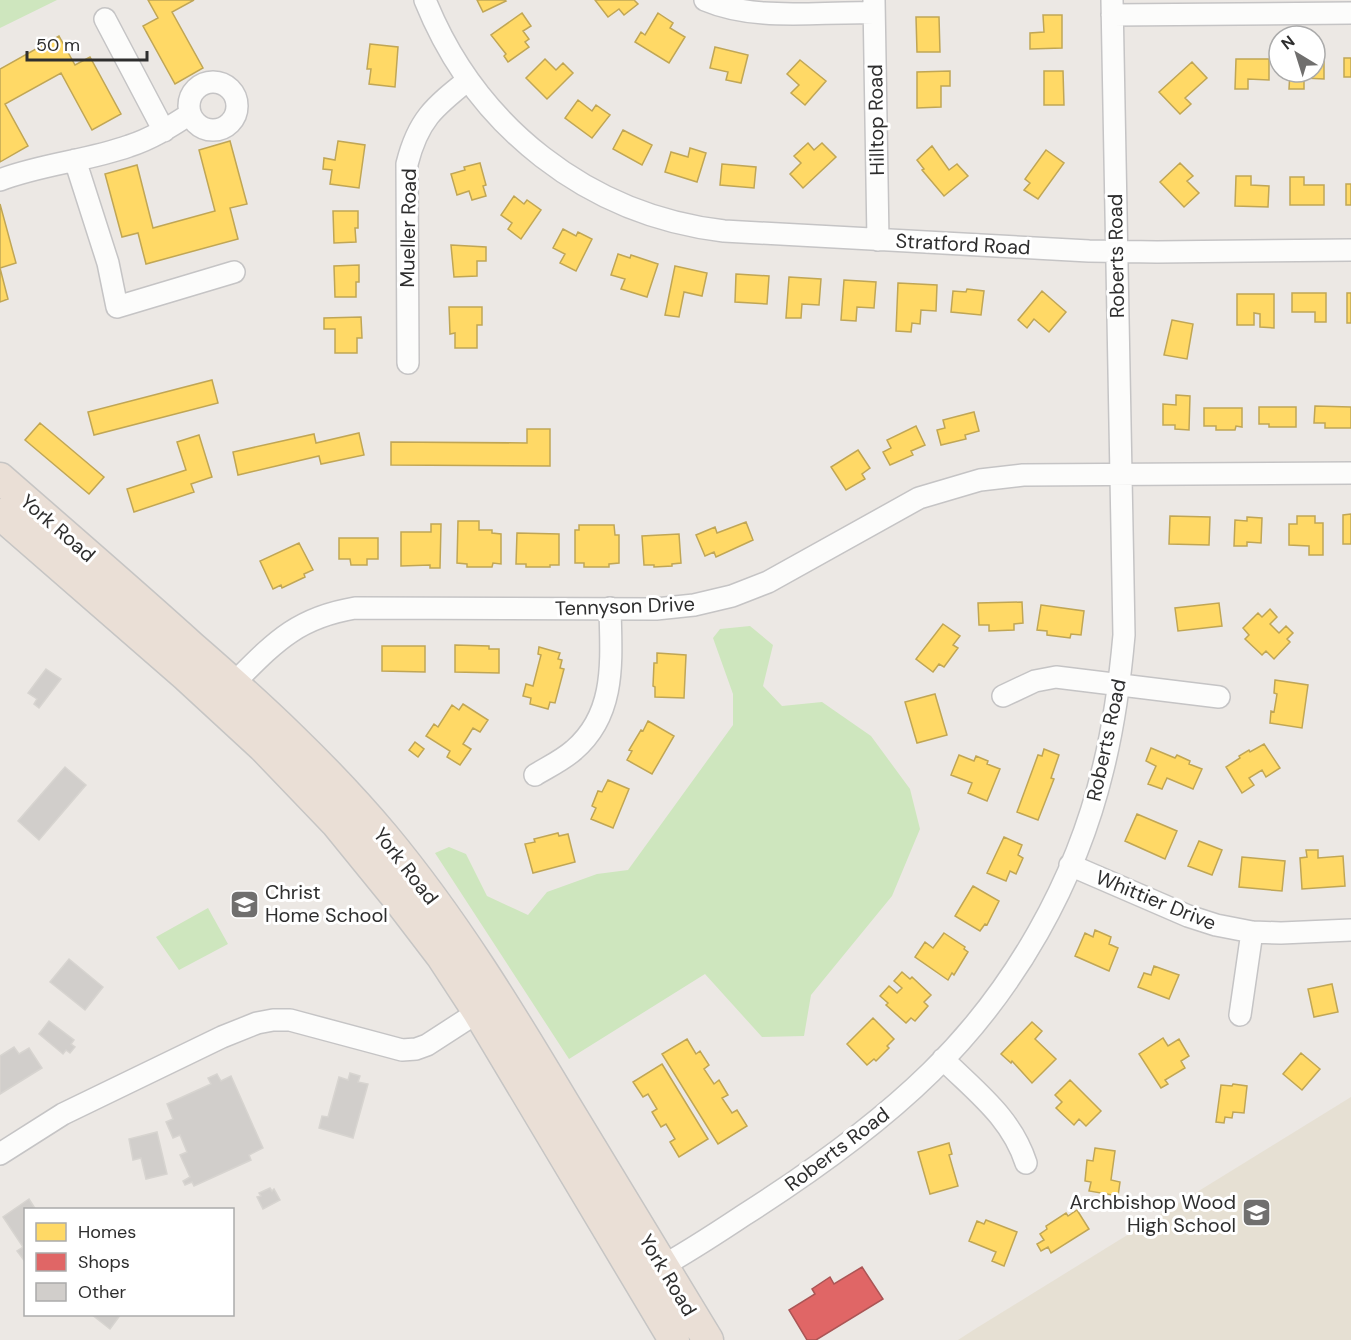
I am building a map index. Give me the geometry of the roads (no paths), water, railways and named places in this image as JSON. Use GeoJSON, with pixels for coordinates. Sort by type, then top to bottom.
{"type":"FeatureCollection","features":[{"type":"Feature","properties":{"kind":"highway","name":"York Road"},"geometry":{"type":"LineString","coordinates":[[0,478],[234,683],[353,800],[411,870],[503,1001],[651,1273],[674,1340]]}},
{"type":"Feature","properties":{"kind":"highway","name":"York Road"},"geometry":{"type":"LineString","coordinates":[[0,514],[186,676],[263,747],[336,823],[442,957],[651,1273],[708,1340]]}},
{"type":"Feature","properties":{"kind":"street"},"geometry":{"type":"LineString","coordinates":[[425,0],[444,42],[468,80]]}},
{"type":"Feature","properties":{"kind":"street"},"geometry":{"type":"LineString","coordinates":[[705,0],[729,10],[754,14],[874,6]]}},
{"type":"Feature","properties":{"kind":"street","name":"Hilltop Road"},"geometry":{"type":"LineString","coordinates":[[874,6],[878,240]]}},
{"type":"Feature","properties":{"kind":"street"},"geometry":{"type":"LineString","coordinates":[[1112,8],[1351,13]]}},
{"type":"Feature","properties":{"kind":"street","name":"Roberts Road"},"geometry":{"type":"LineString","coordinates":[[651,1273],[813,1169],[891,1108],[943,1059],[995,998],[1041,926],[1070,865],[1091,811],[1103,771],[1119,685],[1124,635],[1112,8]]}},
{"type":"Feature","properties":{"kind":"street"},"geometry":{"type":"LineString","coordinates":[[105,19],[164,131]]}},
{"type":"Feature","properties":{"kind":"street","name":"Stratford Road"},"geometry":{"type":"LineString","coordinates":[[468,80],[516,136],[551,164],[624,205],[666,220],[704,229],[1116,251],[1351,250]]}},
{"type":"Feature","properties":{"kind":"street","name":"Mueller Road"},"geometry":{"type":"LineString","coordinates":[[408,363],[407,164],[413,142],[423,122],[438,104],[468,80]]}},
{"type":"Feature","properties":{"kind":"street"},"geometry":{"type":"LineString","coordinates":[[0,180],[22,172],[129,146],[164,131],[190,114]]}},
{"type":"Feature","properties":{"kind":"street"},"geometry":{"type":"LineString","coordinates":[[75,160],[108,263],[117,307],[234,272]]}},
{"type":"Feature","properties":{"kind":"street"},"geometry":{"type":"LineString","coordinates":[[1121,474],[1351,473]]}},
{"type":"Feature","properties":{"kind":"street","name":"Tennyson Drive"},"geometry":{"type":"LineString","coordinates":[[234,683],[270,646],[295,627],[334,611],[372,607],[675,608],[732,596],[768,582],[919,498],[959,485],[990,478],[1023,475],[1121,474]]}},
{"type":"Feature","properties":{"kind":"street"},"geometry":{"type":"LineString","coordinates":[[535,775],[572,752],[583,741],[603,711],[611,675],[610,608]]}},
{"type":"Feature","properties":{"kind":"street"},"geometry":{"type":"LineString","coordinates":[[1003,696],[1021,686],[1056,677],[1219,697]]}},
{"type":"Feature","properties":{"kind":"street","name":"Whittier Drive"},"geometry":{"type":"LineString","coordinates":[[1070,865],[1216,926],[1252,932],[1281,933],[1351,930]]}},
{"type":"Feature","properties":{"kind":"street"},"geometry":{"type":"LineString","coordinates":[[1240,1015],[1252,932]]}},
{"type":"Feature","properties":{"kind":"street"},"geometry":{"type":"LineString","coordinates":[[0,1154],[63,1114],[222,1037],[257,1023],[290,1020],[402,1050],[428,1045],[478,1012]]}},
{"type":"Feature","properties":{"kind":"street"},"geometry":{"type":"LineString","coordinates":[[943,1059],[1002,1117],[1016,1139],[1026,1163]]}},
{"type":"Feature","properties":{"kind":"place","name":"Christ Home School"},"geometry":{"type":"Point","coordinates":[244,904]}},
{"type":"Feature","properties":{"kind":"place","name":"Archbishop Wood High School"},"geometry":{"type":"Point","coordinates":[1257,1213]}}]}
